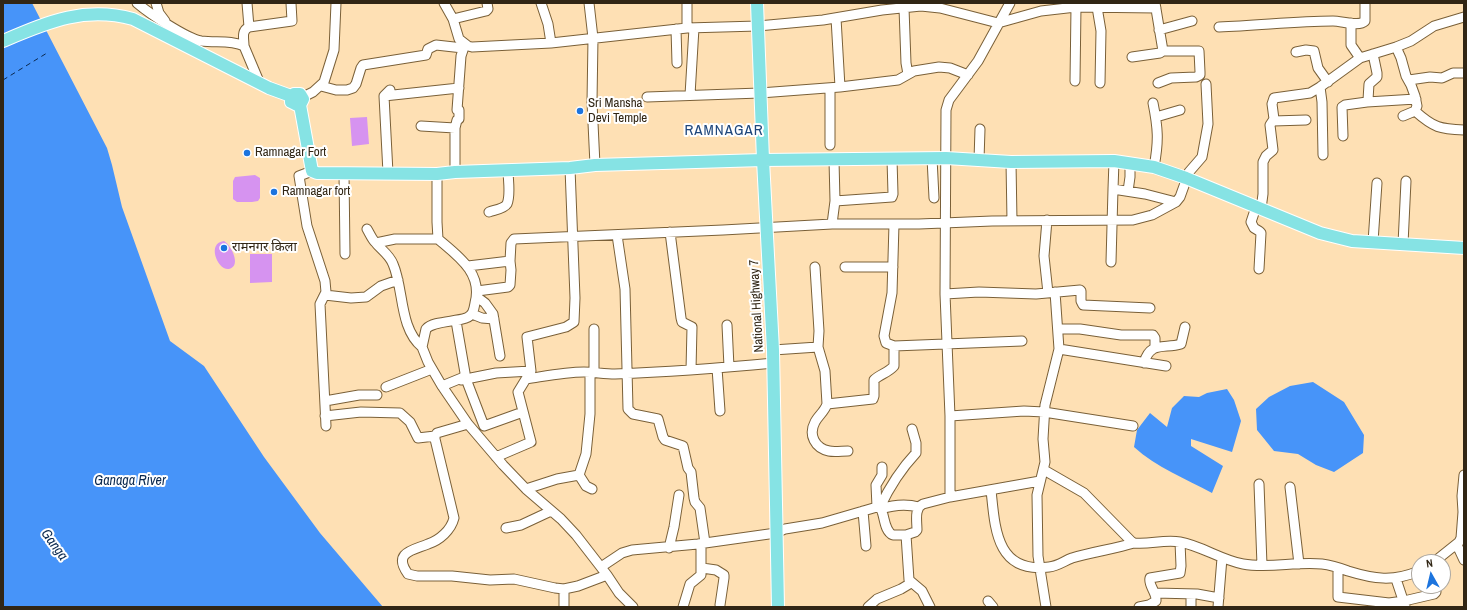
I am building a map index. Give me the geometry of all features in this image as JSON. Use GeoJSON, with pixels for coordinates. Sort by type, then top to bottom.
{"type":"FeatureCollection","features":[{"type":"Feature","properties":{"kind":"main road","name":"National Highway 7"},"geometry":{"type":"LineString","coordinates":[[757,3],[763,160],[774,363],[778,607]]}},
{"type":"Feature","properties":{"kind":"main road"},"geometry":{"type":"LineString","coordinates":[[3,41],[41,25],[63,18],[86,15],[119,15],[133,19],[260,84],[298,99],[312,171],[324,173],[437,174],[570,168],[595,165],[763,160],[946,158],[1011,162],[1114,161],[1154,167],[1186,178],[1320,233],[1334,237],[1352,241],[1464,248]]}},
{"type":"Feature","properties":{"kind":"street"},"geometry":{"type":"LineString","coordinates":[[137,3],[195,40],[216,43],[231,42],[239,43],[244,46]]}},
{"type":"Feature","properties":{"kind":"street"},"geometry":{"type":"LineString","coordinates":[[156,3],[159,13],[168,24]]}},
{"type":"Feature","properties":{"kind":"street"},"geometry":{"type":"LineString","coordinates":[[247,3],[248,27]]}},
{"type":"Feature","properties":{"kind":"street"},"geometry":{"type":"LineString","coordinates":[[260,84],[244,46],[243,34],[245,28],[292,21],[291,3]]}},
{"type":"Feature","properties":{"kind":"street"},"geometry":{"type":"LineString","coordinates":[[298,99],[313,92],[324,82],[334,50],[336,3]]}},
{"type":"Feature","properties":{"kind":"street"},"geometry":{"type":"LineString","coordinates":[[444,3],[453,18],[459,38],[464,46],[461,56],[457,110],[459,110],[459,119],[457,120],[455,128],[455,172]]}},
{"type":"Feature","properties":{"kind":"street"},"geometry":{"type":"LineString","coordinates":[[453,18],[486,11],[488,9],[487,3]]}},
{"type":"Feature","properties":{"kind":"street"},"geometry":{"type":"LineString","coordinates":[[541,3],[548,24],[551,43]]}},
{"type":"Feature","properties":{"kind":"street"},"geometry":{"type":"LineString","coordinates":[[589,3],[593,38],[592,102],[595,165]]}},
{"type":"Feature","properties":{"kind":"street"},"geometry":{"type":"LineString","coordinates":[[687,3],[690,28],[690,95]]}},
{"type":"Feature","properties":{"kind":"street"},"geometry":{"type":"LineString","coordinates":[[950,497],[950,416],[945,294],[947,104],[954,92],[978,61],[1010,3]]}},
{"type":"Feature","properties":{"kind":"street"},"geometry":{"type":"LineString","coordinates":[[1219,27],[1306,21],[1339,21],[1361,24],[1365,21],[1365,3]]}},
{"type":"Feature","properties":{"kind":"street"},"geometry":{"type":"LineString","coordinates":[[321,86],[347,90],[353,88],[360,76],[363,65],[397,61],[426,55],[428,49],[436,45],[472,47],[551,43],[676,29],[758,26],[823,20],[882,7],[904,8],[940,6],[998,23],[1041,11],[1076,7],[1155,5],[1162,51]]}},
{"type":"Feature","properties":{"kind":"street"},"geometry":{"type":"LineString","coordinates":[[1075,81],[1076,7]]}},
{"type":"Feature","properties":{"kind":"street"},"geometry":{"type":"LineString","coordinates":[[1097,7],[1101,31],[1100,83]]}},
{"type":"Feature","properties":{"kind":"street"},"geometry":{"type":"LineString","coordinates":[[904,8],[906,63],[908,74]]}},
{"type":"Feature","properties":{"kind":"street"},"geometry":{"type":"LineString","coordinates":[[1259,269],[1261,233],[1252,226],[1252,222],[1263,194],[1263,162],[1266,156],[1273,150],[1270,125],[1273,121],[1272,104],[1274,98],[1305,94],[1324,85],[1360,58],[1396,47],[1411,41],[1434,26],[1464,17]]}},
{"type":"Feature","properties":{"kind":"street"},"geometry":{"type":"LineString","coordinates":[[836,18],[840,87]]}},
{"type":"Feature","properties":{"kind":"street"},"geometry":{"type":"LineString","coordinates":[[1159,30],[1192,21]]}},
{"type":"Feature","properties":{"kind":"street"},"geometry":{"type":"LineString","coordinates":[[1351,23],[1351,45],[1360,58]]}},
{"type":"Feature","properties":{"kind":"street"},"geometry":{"type":"LineString","coordinates":[[676,29],[677,63]]}},
{"type":"Feature","properties":{"kind":"street"},"geometry":{"type":"LineString","coordinates":[[1396,47],[1402,58],[1406,76],[1416,99],[1417,106],[1415,112]]}},
{"type":"Feature","properties":{"kind":"street"},"geometry":{"type":"LineString","coordinates":[[1296,52],[1306,50],[1314,51],[1324,85],[1322,102],[1323,155]]}},
{"type":"Feature","properties":{"kind":"street"},"geometry":{"type":"LineString","coordinates":[[1132,57],[1160,54],[1162,51],[1199,51],[1200,75],[1196,77],[1171,78],[1158,83]]}},
{"type":"Feature","properties":{"kind":"street"},"geometry":{"type":"LineString","coordinates":[[1367,102],[1369,84],[1377,77],[1373,54]]}},
{"type":"Feature","properties":{"kind":"street"},"geometry":{"type":"LineString","coordinates":[[647,96],[760,93],[830,88],[898,80],[914,71],[945,67],[968,75]]}},
{"type":"Feature","properties":{"kind":"street"},"geometry":{"type":"LineString","coordinates":[[1409,80],[1430,77],[1442,78],[1453,73],[1464,73]]}},
{"type":"Feature","properties":{"kind":"street"},"geometry":{"type":"LineString","coordinates":[[477,294],[508,286],[510,284],[511,240],[514,239],[832,224],[946,224],[1047,220],[1138,219],[1160,211],[1176,202],[1180,197],[1189,172],[1202,157],[1208,124],[1206,84]]}},
{"type":"Feature","properties":{"kind":"street"},"geometry":{"type":"LineString","coordinates":[[388,173],[387,93],[459,88]]}},
{"type":"Feature","properties":{"kind":"street"},"geometry":{"type":"LineString","coordinates":[[830,88],[830,145]]}},
{"type":"Feature","properties":{"kind":"street"},"geometry":{"type":"LineString","coordinates":[[1343,136],[1342,107],[1367,102],[1416,99]]}},
{"type":"Feature","properties":{"kind":"street"},"geometry":{"type":"LineString","coordinates":[[1153,103],[1159,141],[1154,167]]}},
{"type":"Feature","properties":{"kind":"street"},"geometry":{"type":"LineString","coordinates":[[1156,117],[1180,110]]}},
{"type":"Feature","properties":{"kind":"street"},"geometry":{"type":"LineString","coordinates":[[1403,116],[1415,112]]}},
{"type":"Feature","properties":{"kind":"street"},"geometry":{"type":"LineString","coordinates":[[1415,112],[1434,126],[1441,129],[1464,130]]}},
{"type":"Feature","properties":{"kind":"street"},"geometry":{"type":"LineString","coordinates":[[1273,121],[1306,120]]}},
{"type":"Feature","properties":{"kind":"street"},"geometry":{"type":"LineString","coordinates":[[421,126],[455,128]]}},
{"type":"Feature","properties":{"kind":"street"},"geometry":{"type":"LineString","coordinates":[[979,160],[980,129]]}},
{"type":"Feature","properties":{"kind":"street"},"geometry":{"type":"LineString","coordinates":[[932,158],[934,198]]}},
{"type":"Feature","properties":{"kind":"street"},"geometry":{"type":"LineString","coordinates":[[835,202],[892,197],[892,159]]}},
{"type":"Feature","properties":{"kind":"street"},"geometry":{"type":"LineString","coordinates":[[832,224],[835,202],[834,160]]}},
{"type":"Feature","properties":{"kind":"street"},"geometry":{"type":"LineString","coordinates":[[1111,262],[1114,161]]}},
{"type":"Feature","properties":{"kind":"street"},"geometry":{"type":"LineString","coordinates":[[1011,162],[1012,221]]}},
{"type":"Feature","properties":{"kind":"street"},"geometry":{"type":"LineString","coordinates":[[1128,191],[1130,163]]}},
{"type":"Feature","properties":{"kind":"street"},"geometry":{"type":"LineString","coordinates":[[496,457],[531,442],[518,392],[529,375],[526,337],[566,327],[574,322],[575,298],[570,168]]}},
{"type":"Feature","properties":{"kind":"street"},"geometry":{"type":"LineString","coordinates":[[489,212],[503,207],[506,204],[508,195],[508,170]]}},
{"type":"Feature","properties":{"kind":"street"},"geometry":{"type":"LineString","coordinates":[[312,171],[299,176],[307,226],[322,273],[326,292],[320,304],[326,426]]}},
{"type":"Feature","properties":{"kind":"street"},"geometry":{"type":"LineString","coordinates":[[344,173],[345,254]]}},
{"type":"Feature","properties":{"kind":"street"},"geometry":{"type":"LineString","coordinates":[[437,174],[438,239]]}},
{"type":"Feature","properties":{"kind":"street"},"geometry":{"type":"LineString","coordinates":[[1403,244],[1406,181]]}},
{"type":"Feature","properties":{"kind":"street"},"geometry":{"type":"LineString","coordinates":[[1374,242],[1377,183]]}},
{"type":"Feature","properties":{"kind":"street"},"geometry":{"type":"LineString","coordinates":[[1113,189],[1176,202]]}},
{"type":"Feature","properties":{"kind":"street"},"geometry":{"type":"LineString","coordinates":[[1046,607],[1040,568],[1037,495],[1045,462],[1043,439],[1044,412],[1059,349],[1058,330],[1044,256],[1047,220]]}},
{"type":"Feature","properties":{"kind":"street"},"geometry":{"type":"LineString","coordinates":[[894,224],[891,301],[884,336],[886,343],[894,346],[1022,341]]}},
{"type":"Feature","properties":{"kind":"street"},"geometry":{"type":"LineString","coordinates":[[367,229],[376,243],[386,252],[392,262],[398,280],[404,313],[415,339],[422,347],[442,386],[468,424],[526,489],[576,535],[607,575],[618,593],[633,607]]}},
{"type":"Feature","properties":{"kind":"street"},"geometry":{"type":"LineString","coordinates":[[670,232],[681,318],[682,322],[692,327],[691,370]]}},
{"type":"Feature","properties":{"kind":"street"},"geometry":{"type":"LineString","coordinates":[[617,234],[625,289],[628,409],[633,414],[658,418],[665,440],[683,446],[688,468],[691,472],[694,498],[700,508],[703,544],[701,575],[690,584],[682,607]]}},
{"type":"Feature","properties":{"kind":"street"},"geometry":{"type":"LineString","coordinates":[[376,243],[395,239],[438,239],[468,266],[474,277],[477,294],[472,314],[466,318],[456,321],[428,327],[425,331],[422,347]]}},
{"type":"Feature","properties":{"kind":"street"},"geometry":{"type":"LineString","coordinates":[[468,266],[510,261]]}},
{"type":"Feature","properties":{"kind":"street"},"geometry":{"type":"LineString","coordinates":[[815,267],[818,347],[825,371],[827,404],[826,408],[814,423],[812,429],[812,440],[830,452],[848,451]]}},
{"type":"Feature","properties":{"kind":"street"},"geometry":{"type":"LineString","coordinates":[[846,268],[893,268]]}},
{"type":"Feature","properties":{"kind":"street"},"geometry":{"type":"LineString","coordinates":[[325,295],[351,298],[366,297],[381,286],[398,280]]}},
{"type":"Feature","properties":{"kind":"street"},"geometry":{"type":"LineString","coordinates":[[945,294],[979,292],[1024,294],[1080,290],[1082,293],[1081,303],[1083,305],[1150,308]]}},
{"type":"Feature","properties":{"kind":"street"},"geometry":{"type":"LineString","coordinates":[[477,294],[491,310],[494,319],[500,356]]}},
{"type":"Feature","properties":{"kind":"street"},"geometry":{"type":"LineString","coordinates":[[472,314],[482,318],[494,319]]}},
{"type":"Feature","properties":{"kind":"street"},"geometry":{"type":"LineString","coordinates":[[456,321],[465,373],[464,379],[484,426],[523,412]]}},
{"type":"Feature","properties":{"kind":"street"},"geometry":{"type":"LineString","coordinates":[[727,325],[729,367]]}},
{"type":"Feature","properties":{"kind":"street"},"geometry":{"type":"LineString","coordinates":[[1144,362],[1148,352],[1156,348],[1181,344],[1185,327]]}},
{"type":"Feature","properties":{"kind":"street"},"geometry":{"type":"LineString","coordinates":[[579,475],[586,454],[590,414],[594,329]]}},
{"type":"Feature","properties":{"kind":"street"},"geometry":{"type":"LineString","coordinates":[[1058,330],[1080,329],[1121,335],[1153,335],[1155,338],[1156,348]]}},
{"type":"Feature","properties":{"kind":"street"},"geometry":{"type":"LineString","coordinates":[[827,404],[873,399],[874,380],[890,371],[894,366],[894,346]]}},
{"type":"Feature","properties":{"kind":"street"},"geometry":{"type":"LineString","coordinates":[[773,350],[818,347]]}},
{"type":"Feature","properties":{"kind":"street"},"geometry":{"type":"LineString","coordinates":[[1059,349],[1166,366]]}},
{"type":"Feature","properties":{"kind":"street"},"geometry":{"type":"LineString","coordinates":[[442,386],[464,379],[496,373],[529,375],[626,373],[691,370],[774,363]]}},
{"type":"Feature","properties":{"kind":"street"},"geometry":{"type":"LineString","coordinates":[[717,368],[720,411]]}},
{"type":"Feature","properties":{"kind":"street"},"geometry":{"type":"LineString","coordinates":[[386,387],[432,369]]}},
{"type":"Feature","properties":{"kind":"street"},"geometry":{"type":"LineString","coordinates":[[325,401],[359,395],[377,395]]}},
{"type":"Feature","properties":{"kind":"street"},"geometry":{"type":"LineString","coordinates":[[950,416],[1024,411],[1044,412],[1133,426]]}},
{"type":"Feature","properties":{"kind":"street"},"geometry":{"type":"LineString","coordinates":[[325,416],[361,412],[400,413],[410,422],[418,438],[435,436],[437,433],[468,424]]}},
{"type":"Feature","properties":{"kind":"street"},"geometry":{"type":"LineString","coordinates":[[879,508],[904,466],[916,453],[916,443],[912,429]]}},
{"type":"Feature","properties":{"kind":"street"},"geometry":{"type":"LineString","coordinates":[[435,436],[454,518],[450,528],[444,534],[429,544],[415,548],[406,553],[403,562],[404,569],[408,574],[417,576],[452,576],[490,580],[514,579],[555,588],[578,586],[607,575]]}},
{"type":"Feature","properties":{"kind":"street"},"geometry":{"type":"LineString","coordinates":[[882,467],[882,475],[876,485],[879,508],[888,532],[893,535],[906,535],[917,530],[917,514],[919,507],[923,504],[950,497],[1040,481]]}},
{"type":"Feature","properties":{"kind":"street"},"geometry":{"type":"LineString","coordinates":[[1044,470],[1084,492],[1134,543]]}},
{"type":"Feature","properties":{"kind":"street"},"geometry":{"type":"LineString","coordinates":[[526,489],[557,479],[579,475]]}},
{"type":"Feature","properties":{"kind":"street"},"geometry":{"type":"LineString","coordinates":[[579,475],[586,486],[592,489]]}},
{"type":"Feature","properties":{"kind":"street"},"geometry":{"type":"LineString","coordinates":[[1446,554],[1457,546],[1461,538],[1464,475]]}},
{"type":"Feature","properties":{"kind":"street"},"geometry":{"type":"LineString","coordinates":[[1259,484],[1262,565]]}},
{"type":"Feature","properties":{"kind":"street"},"geometry":{"type":"LineString","coordinates":[[1290,487],[1299,564]]}},
{"type":"Feature","properties":{"kind":"street"},"geometry":{"type":"LineString","coordinates":[[991,490],[997,534],[1005,553],[1015,562],[1033,568],[1057,566],[1072,558],[1134,543],[1164,541],[1180,542],[1194,546],[1222,558],[1244,564],[1321,564],[1364,576],[1384,579],[1396,579],[1411,575]]}},
{"type":"Feature","properties":{"kind":"street"},"geometry":{"type":"LineString","coordinates":[[669,548],[679,494]]}},
{"type":"Feature","properties":{"kind":"street"},"geometry":{"type":"LineString","coordinates":[[601,567],[626,552],[703,544],[776,533],[785,529],[822,523],[879,508],[908,505],[919,507]]}},
{"type":"Feature","properties":{"kind":"street"},"geometry":{"type":"LineString","coordinates":[[506,528],[520,525],[551,511]]}},
{"type":"Feature","properties":{"kind":"street"},"geometry":{"type":"LineString","coordinates":[[863,511],[866,546]]}},
{"type":"Feature","properties":{"kind":"street"},"geometry":{"type":"LineString","coordinates":[[906,535],[907,568],[911,583],[922,591],[930,607]]}},
{"type":"Feature","properties":{"kind":"street"},"geometry":{"type":"LineString","coordinates":[[1139,607],[1154,604],[1156,598],[1150,584],[1150,578],[1180,573],[1180,542]]}},
{"type":"Feature","properties":{"kind":"street"},"geometry":{"type":"LineString","coordinates":[[1457,546],[1464,560]]}},
{"type":"Feature","properties":{"kind":"street"},"geometry":{"type":"LineString","coordinates":[[1155,593],[1206,595],[1218,603],[1222,558]]}},
{"type":"Feature","properties":{"kind":"street"},"geometry":{"type":"LineString","coordinates":[[702,568],[716,570],[724,575],[720,605]]}},
{"type":"Feature","properties":{"kind":"street"},"geometry":{"type":"LineString","coordinates":[[1338,568],[1338,597],[1405,604],[1434,594]]}},
{"type":"Feature","properties":{"kind":"street"},"geometry":{"type":"LineString","coordinates":[[1396,579],[1405,604]]}},
{"type":"Feature","properties":{"kind":"street"},"geometry":{"type":"LineString","coordinates":[[868,607],[877,599],[895,592],[911,583]]}},
{"type":"Feature","properties":{"kind":"street"},"geometry":{"type":"LineString","coordinates":[[564,588],[564,607]]}},
{"type":"Feature","properties":{"kind":"street"},"geometry":{"type":"LineString","coordinates":[[1191,607],[1192,594]]}},
{"type":"Feature","properties":{"kind":"shaded area"},"geometry":{"type":"Polygon","coordinates":[[[367,117],[369,144],[352,146],[350,118],[367,117]]]}},
{"type":"Feature","properties":{"kind":"shaded area"},"geometry":{"type":"Polygon","coordinates":[[[255,175],[260,178],[260,198],[258,201],[237,202],[233,199],[233,181],[235,177],[255,175]]]}},
{"type":"Feature","properties":{"kind":"shaded area"},"geometry":{"type":"Polygon","coordinates":[[[224,241],[230,247],[235,260],[233,267],[229,269],[221,266],[218,262],[215,251],[216,246],[224,241]]]}},
{"type":"Feature","properties":{"kind":"shaded area"},"geometry":{"type":"Polygon","coordinates":[[[250,254],[272,254],[272,282],[250,283],[250,254]]]}},
{"type":"Feature","properties":{"kind":"water","name":"Ganaga River"},"geometry":{"type":"Polygon","coordinates":[[[3,3],[32,3],[107,148],[122,207],[170,341],[204,366],[264,457],[320,533],[383,607],[3,607],[3,3]]]}},
{"type":"Feature","properties":{"kind":"water"},"geometry":{"type":"Polygon","coordinates":[[[1313,382],[1344,402],[1364,435],[1363,453],[1334,472],[1316,465],[1298,454],[1274,451],[1257,430],[1256,409],[1269,397],[1290,386],[1313,382]]]}},
{"type":"Feature","properties":{"kind":"water"},"geometry":{"type":"Polygon","coordinates":[[[1227,389],[1234,400],[1241,421],[1232,452],[1191,439],[1191,446],[1223,466],[1212,493],[1161,467],[1134,447],[1137,430],[1150,413],[1167,427],[1172,408],[1184,396],[1199,397],[1207,393],[1227,389]]]}},
{"type":"Feature","properties":{"kind":"ferry route"},"geometry":{"type":"LineString","coordinates":[[3,80],[47,53]]}},
{"type":"Feature","properties":{"kind":"place","name":"Sri Mansha Devi Temple"},"geometry":{"type":"Point","coordinates":[580,111]}},
{"type":"Feature","properties":{"kind":"place","name":"Ramnagar Fort"},"geometry":{"type":"Point","coordinates":[247,153]}},
{"type":"Feature","properties":{"kind":"place","name":"Ramnagar fort"},"geometry":{"type":"Point","coordinates":[274,192]}},
{"type":"Feature","properties":{"kind":"place","name":"रामनगर किला"},"geometry":{"type":"Point","coordinates":[224,248]}},
{"type":"Feature","properties":{"kind":"district","name":"RAMNAGAR"},"geometry":{"type":"Point","coordinates":[724,131]}},
{"type":"Feature","properties":{"kind":"water label","name":"Ganga"},"geometry":{"type":"Point","coordinates":[54,545]}}]}
